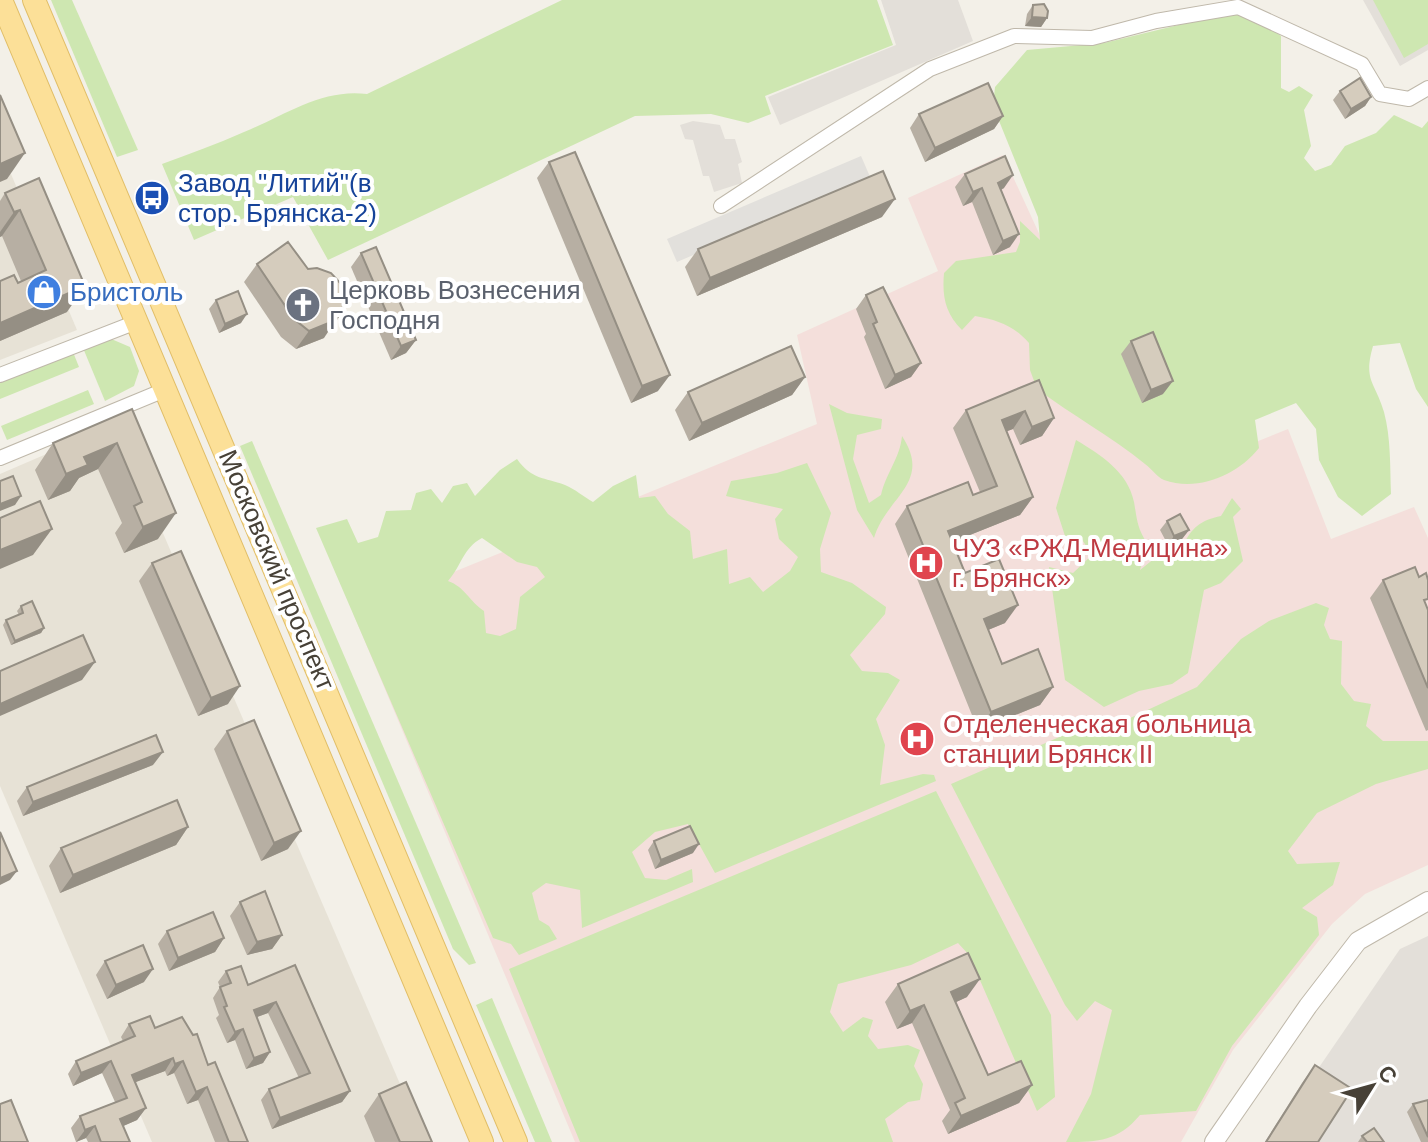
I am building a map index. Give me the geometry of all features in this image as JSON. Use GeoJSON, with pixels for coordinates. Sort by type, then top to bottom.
{"type":"FeatureCollection","features":[{"type":"Feature","properties":{"kind":"main road","name":"Московский проспект"},"geometry":{"type":"LineString","coordinates":[[1,0],[139,321],[482,1142]]}},
{"type":"Feature","properties":{"kind":"main road","name":"Московский проспект"},"geometry":{"type":"LineString","coordinates":[[34,0],[516,1142]]}},
{"type":"Feature","properties":{"kind":"main road"},"geometry":{"type":"LineString","coordinates":[[139,321],[166,309]]}},
{"type":"Feature","properties":{"kind":"main road"},"geometry":{"type":"LineString","coordinates":[[167,389],[194,376]]}},
{"type":"Feature","properties":{"kind":"street"},"geometry":{"type":"LineString","coordinates":[[721,206],[930,69],[1014,36],[1092,38],[1156,21],[1238,7],[1362,64],[1380,94],[1409,99],[1428,88]]}},
{"type":"Feature","properties":{"kind":"street"},"geometry":{"type":"LineString","coordinates":[[0,375],[139,321]]}},
{"type":"Feature","properties":{"kind":"street"},"geometry":{"type":"LineString","coordinates":[[0,458],[167,389]]}},
{"type":"Feature","properties":{"kind":"street"},"geometry":{"type":"LineString","coordinates":[[1214,1142],[1308,1006],[1358,941],[1428,901]]}},
{"type":"Feature","properties":{"kind":"shaded area"},"geometry":{"type":"Polygon","coordinates":[[[881,0],[958,0],[973,41],[780,125],[768,97],[896,45],[881,0]]]}},
{"type":"Feature","properties":{"kind":"shaded area"},"geometry":{"type":"Polygon","coordinates":[[[1363,0],[1428,0],[1428,50],[1400,66],[1363,0]]]}},
{"type":"Feature","properties":{"kind":"shaded area"},"geometry":{"type":"Polygon","coordinates":[[[693,121],[720,125],[725,139],[735,139],[742,162],[738,164],[742,183],[714,192],[709,176],[703,176],[693,140],[685,139],[680,125],[693,121]]]}},
{"type":"Feature","properties":{"kind":"shaded area"},"geometry":{"type":"Polygon","coordinates":[[[0,148],[77,330],[0,360],[0,148]]]}},
{"type":"Feature","properties":{"kind":"shaded area","name":"Отделенческая больница станции Брянск II"},"geometry":{"type":"Polygon","coordinates":[[[1003,155],[1065,290],[1172,476],[1288,429],[1331,539],[1414,507],[1428,538],[1428,865],[1365,894],[1332,924],[1233,1050],[1181,1142],[575,1142],[353,613],[817,424],[797,335],[938,271],[908,198],[1003,155]]]}},
{"type":"Feature","properties":{"kind":"shaded area"},"geometry":{"type":"Polygon","coordinates":[[[861,156],[871,179],[677,262],[667,239],[861,156]]]}},
{"type":"Feature","properties":{"kind":"shaded area"},"geometry":{"type":"Polygon","coordinates":[[[116,424],[425,1142],[152,1142],[0,786],[0,474],[116,424]]]}},
{"type":"Feature","properties":{"kind":"shaded area"},"geometry":{"type":"Polygon","coordinates":[[[1428,936],[1428,1142],[1268,1142],[1400,949],[1428,936]]]}},
{"type":"Feature","properties":{"kind":"green space"},"geometry":{"type":"Polygon","coordinates":[[[51,0],[72,0],[138,150],[117,157],[51,0]]]}},
{"type":"Feature","properties":{"kind":"green space"},"geometry":{"type":"Polygon","coordinates":[[[562,0],[877,0],[893,45],[765,96],[771,114],[748,123],[711,114],[635,116],[328,260],[293,197],[194,240],[162,164],[224,141],[319,99],[350,93],[367,94],[562,0]]]}},
{"type":"Feature","properties":{"kind":"green space"},"geometry":{"type":"Polygon","coordinates":[[[1373,0],[1428,0],[1428,44],[1404,58],[1373,0]]]}},
{"type":"Feature","properties":{"kind":"green space"},"geometry":{"type":"Polygon","coordinates":[[[1224,14],[1254,19],[1281,36],[1281,88],[1289,92],[1299,86],[1313,95],[1304,110],[1311,146],[1304,158],[1315,171],[1331,165],[1345,146],[1376,133],[1394,115],[1422,128],[1428,121],[1428,407],[1416,389],[1400,343],[1373,346],[1369,367],[1386,422],[1391,494],[1362,516],[1338,497],[1319,460],[1316,429],[1296,403],[1255,420],[1259,448],[1229,473],[1190,484],[1164,480],[1037,389],[1030,370],[1029,343],[1017,332],[998,322],[975,316],[962,330],[946,304],[944,273],[956,261],[1016,252],[1020,242],[1020,221],[1040,240],[1038,217],[993,106],[995,87],[1027,50],[1104,43],[1224,14]]]}},
{"type":"Feature","properties":{"kind":"green space"},"geometry":{"type":"Polygon","coordinates":[[[109,338],[130,347],[139,371],[134,386],[105,401],[83,348],[109,338]]]}},
{"type":"Feature","properties":{"kind":"green space"},"geometry":{"type":"Polygon","coordinates":[[[73,352],[79,367],[0,399],[0,382],[73,352]]]}},
{"type":"Feature","properties":{"kind":"green space"},"geometry":{"type":"Polygon","coordinates":[[[88,390],[94,404],[7,440],[1,426],[88,390]]]}},
{"type":"Feature","properties":{"kind":"green space"},"geometry":{"type":"Polygon","coordinates":[[[829,404],[847,413],[882,419],[881,429],[857,435],[853,459],[869,503],[881,495],[902,436],[910,452],[910,478],[874,538],[857,510],[829,404]]]}},
{"type":"Feature","properties":{"kind":"green space"},"geometry":{"type":"Polygon","coordinates":[[[1076,440],[1112,465],[1131,491],[1139,528],[1147,543],[1140,570],[1155,558],[1183,546],[1198,526],[1221,516],[1232,498],[1241,509],[1233,517],[1243,561],[1221,583],[1204,590],[1188,673],[1172,684],[1139,691],[1104,707],[1065,680],[1049,567],[1073,573],[1092,555],[1081,538],[1065,536],[1056,508],[1076,440]]]}},
{"type":"Feature","properties":{"kind":"green space"},"geometry":{"type":"Polygon","coordinates":[[[252,441],[476,963],[469,965],[453,949],[240,446],[252,441]]]}},
{"type":"Feature","properties":{"kind":"green space"},"geometry":{"type":"Polygon","coordinates":[[[517,459],[533,474],[569,487],[593,502],[613,486],[636,475],[639,498],[655,496],[668,514],[690,531],[693,559],[727,549],[729,584],[750,577],[763,592],[790,571],[798,557],[779,539],[775,519],[783,509],[726,496],[731,481],[777,473],[807,463],[831,513],[820,549],[821,572],[852,583],[886,607],[885,614],[850,655],[862,671],[888,673],[900,680],[876,719],[885,745],[880,785],[923,774],[934,775],[936,781],[715,873],[688,824],[655,832],[632,852],[645,878],[666,880],[692,869],[693,882],[582,928],[580,890],[546,883],[532,893],[539,920],[549,926],[557,939],[519,955],[511,944],[493,938],[316,528],[347,519],[358,543],[378,537],[386,511],[411,510],[416,493],[431,489],[442,503],[453,486],[467,483],[475,496],[500,470],[517,459]],[[482,538],[467,552],[448,581],[459,587],[484,611],[486,633],[500,636],[516,629],[520,597],[545,577],[537,567],[517,562],[482,538]]]}},
{"type":"Feature","properties":{"kind":"green space"},"geometry":{"type":"Polygon","coordinates":[[[1316,603],[1329,608],[1324,625],[1330,639],[1342,641],[1341,684],[1354,701],[1371,704],[1366,726],[1383,741],[1428,741],[1428,769],[1376,784],[1317,813],[1288,851],[1297,864],[1340,862],[1333,885],[1302,908],[1317,917],[1319,935],[1232,1046],[1196,1111],[1140,1115],[1116,1135],[1066,1142],[1091,1094],[1112,1010],[1095,1001],[1077,1021],[1065,1005],[951,784],[1071,732],[1100,732],[1197,687],[1241,639],[1269,621],[1316,603]]]}},
{"type":"Feature","properties":{"kind":"green space"},"geometry":{"type":"Polygon","coordinates":[[[936,791],[1051,1015],[1055,1097],[1037,1111],[969,955],[958,943],[911,965],[838,984],[830,1012],[843,1032],[863,1017],[873,1020],[868,1036],[878,1049],[908,1045],[920,1050],[914,1066],[923,1084],[920,1100],[908,1102],[885,1119],[893,1142],[580,1142],[509,969],[936,791]]]}},
{"type":"Feature","properties":{"kind":"green space"},"geometry":{"type":"Polygon","coordinates":[[[492,998],[552,1142],[535,1142],[476,1005],[492,998]]]}},
{"type":"Feature","properties":{"kind":"building"},"geometry":{"type":"Polygon","coordinates":[[[1044,4],[1048,11],[1047,18],[1032,17],[1033,5],[1044,4]]]}},
{"type":"Feature","properties":{"kind":"building"},"geometry":{"type":"Polygon","coordinates":[[[1360,78],[1371,97],[1351,109],[1340,91],[1360,78]]]}},
{"type":"Feature","properties":{"kind":"building"},"geometry":{"type":"Polygon","coordinates":[[[988,83],[1003,116],[935,148],[919,114],[988,83]]]}},
{"type":"Feature","properties":{"kind":"building"},"geometry":{"type":"Polygon","coordinates":[[[0,95],[25,153],[0,164],[0,95]]]}},
{"type":"Feature","properties":{"kind":"building"},"geometry":{"type":"Polygon","coordinates":[[[575,152],[670,375],[642,386],[549,162],[575,152]]]}},
{"type":"Feature","properties":{"kind":"building"},"geometry":{"type":"Polygon","coordinates":[[[1005,156],[1013,175],[998,183],[1019,234],[1003,241],[982,188],[973,192],[965,174],[1005,156]]]}},
{"type":"Feature","properties":{"kind":"building"},"geometry":{"type":"Polygon","coordinates":[[[883,171],[895,199],[710,278],[698,249],[883,171]]]}},
{"type":"Feature","properties":{"kind":"building"},"geometry":{"type":"Polygon","coordinates":[[[39,178],[85,286],[0,323],[0,281],[14,275],[18,283],[46,270],[20,210],[14,212],[5,193],[39,178]]]}},
{"type":"Feature","properties":{"kind":"building"},"geometry":{"type":"Polygon","coordinates":[[[288,242],[308,269],[317,268],[331,273],[342,285],[343,309],[336,320],[309,331],[294,319],[257,264],[288,242]]]}},
{"type":"Feature","properties":{"kind":"building"},"geometry":{"type":"Polygon","coordinates":[[[376,247],[416,340],[401,346],[361,253],[376,247]]]}},
{"type":"Feature","properties":{"kind":"building"},"geometry":{"type":"Polygon","coordinates":[[[883,287],[921,363],[895,375],[873,324],[877,322],[866,295],[883,287]]]}},
{"type":"Feature","properties":{"kind":"building"},"geometry":{"type":"Polygon","coordinates":[[[238,291],[247,314],[225,324],[216,300],[238,291]]]}},
{"type":"Feature","properties":{"kind":"building"},"geometry":{"type":"Polygon","coordinates":[[[1153,332],[1173,381],[1151,390],[1131,341],[1153,332]]]}},
{"type":"Feature","properties":{"kind":"building"},"geometry":{"type":"Polygon","coordinates":[[[791,346],[805,377],[702,423],[688,392],[791,346]]]}},
{"type":"Feature","properties":{"kind":"building"},"geometry":{"type":"Polygon","coordinates":[[[1039,380],[1054,418],[1032,427],[1025,411],[1002,420],[1033,497],[948,531],[965,573],[999,559],[1018,605],[984,619],[1002,664],[1038,649],[1053,687],[991,712],[907,506],[968,482],[973,495],[997,486],[966,410],[1039,380]]]}},
{"type":"Feature","properties":{"kind":"building"},"geometry":{"type":"Polygon","coordinates":[[[132,409],[176,513],[143,527],[134,506],[142,502],[117,443],[84,457],[88,465],[66,474],[53,443],[132,409]]]}},
{"type":"Feature","properties":{"kind":"building"},"geometry":{"type":"Polygon","coordinates":[[[13,476],[21,496],[0,504],[0,481],[13,476]]]}},
{"type":"Feature","properties":{"kind":"building"},"geometry":{"type":"Polygon","coordinates":[[[40,501],[52,529],[0,550],[0,518],[40,501]]]}},
{"type":"Feature","properties":{"kind":"building"},"geometry":{"type":"Polygon","coordinates":[[[1180,514],[1189,530],[1174,536],[1167,521],[1180,514]]]}},
{"type":"Feature","properties":{"kind":"building"},"geometry":{"type":"Polygon","coordinates":[[[181,551],[240,686],[211,698],[152,563],[181,551]]]}},
{"type":"Feature","properties":{"kind":"building"},"geometry":{"type":"Polygon","coordinates":[[[1415,567],[1419,577],[1426,573],[1428,580],[1428,599],[1424,600],[1428,610],[1428,688],[1383,580],[1415,567]]]}},
{"type":"Feature","properties":{"kind":"building"},"geometry":{"type":"Polygon","coordinates":[[[32,601],[44,628],[15,641],[6,620],[23,613],[21,606],[32,601]]]}},
{"type":"Feature","properties":{"kind":"building"},"geometry":{"type":"Polygon","coordinates":[[[83,635],[95,662],[0,704],[0,671],[83,635]]]}},
{"type":"Feature","properties":{"kind":"building"},"geometry":{"type":"Polygon","coordinates":[[[254,720],[301,831],[274,843],[227,731],[254,720]]]}},
{"type":"Feature","properties":{"kind":"building"},"geometry":{"type":"Polygon","coordinates":[[[156,735],[163,752],[33,802],[27,787],[156,735]]]}},
{"type":"Feature","properties":{"kind":"building"},"geometry":{"type":"Polygon","coordinates":[[[177,800],[188,827],[73,875],[61,848],[177,800]]]}},
{"type":"Feature","properties":{"kind":"building"},"geometry":{"type":"Polygon","coordinates":[[[690,826],[699,844],[661,860],[654,841],[690,826]]]}},
{"type":"Feature","properties":{"kind":"building"},"geometry":{"type":"Polygon","coordinates":[[[0,832],[17,871],[0,878],[0,832]]]}},
{"type":"Feature","properties":{"kind":"building"},"geometry":{"type":"Polygon","coordinates":[[[265,891],[282,935],[257,942],[240,902],[265,891]]]}},
{"type":"Feature","properties":{"kind":"building"},"geometry":{"type":"Polygon","coordinates":[[[213,912],[224,938],[178,958],[167,931],[213,912]]]}},
{"type":"Feature","properties":{"kind":"building"},"geometry":{"type":"Polygon","coordinates":[[[143,945],[153,969],[116,985],[105,961],[143,945]]]}},
{"type":"Feature","properties":{"kind":"building"},"geometry":{"type":"Polygon","coordinates":[[[968,953],[980,979],[951,992],[988,1075],[1021,1061],[1032,1085],[961,1116],[955,1103],[965,1098],[924,1005],[910,1011],[898,984],[968,953]]]}},
{"type":"Feature","properties":{"kind":"building"},"geometry":{"type":"Polygon","coordinates":[[[295,965],[350,1091],[280,1118],[269,1089],[310,1073],[276,1002],[254,1010],[270,1052],[254,1058],[243,1029],[235,1032],[224,1007],[227,1006],[220,987],[231,983],[226,971],[241,966],[248,985],[295,965]]]}},
{"type":"Feature","properties":{"kind":"building"},"geometry":{"type":"Polygon","coordinates":[[[150,1016],[155,1028],[182,1017],[193,1035],[197,1034],[208,1065],[215,1062],[248,1142],[229,1142],[207,1087],[196,1092],[183,1061],[175,1064],[173,1058],[132,1075],[146,1108],[120,1119],[130,1142],[101,1142],[95,1126],[85,1130],[80,1116],[127,1098],[111,1061],[81,1073],[76,1061],[135,1036],[129,1024],[150,1016]]]}},
{"type":"Feature","properties":{"kind":"building"},"geometry":{"type":"Polygon","coordinates":[[[1315,1065],[1352,1089],[1318,1142],[1266,1142],[1315,1065]]]}},
{"type":"Feature","properties":{"kind":"building"},"geometry":{"type":"Polygon","coordinates":[[[406,1082],[432,1142],[400,1142],[379,1094],[406,1082]]]}},
{"type":"Feature","properties":{"kind":"building"},"geometry":{"type":"Polygon","coordinates":[[[11,1100],[28,1142],[0,1142],[0,1104],[11,1100]]]}},
{"type":"Feature","properties":{"kind":"building"},"geometry":{"type":"Polygon","coordinates":[[[1428,1100],[1428,1137],[1413,1104],[1428,1100]]]}},
{"type":"Feature","properties":{"kind":"building"},"geometry":{"type":"Polygon","coordinates":[[[1374,1128],[1384,1142],[1367,1142],[1362,1136],[1374,1128]]]}},
{"type":"Feature","properties":{"kind":"place","name":"Завод \"Литий\"(в стор. Брянска-2)"},"geometry":{"type":"Point","coordinates":[152,198]}},
{"type":"Feature","properties":{"kind":"place","name":"Бристоль"},"geometry":{"type":"Point","coordinates":[44,292]}},
{"type":"Feature","properties":{"kind":"place","name":"Церковь Вознесения Господня"},"geometry":{"type":"Point","coordinates":[303,305]}},
{"type":"Feature","properties":{"kind":"place","name":"ЧУЗ «РЖД-Медицина» г. Брянск»"},"geometry":{"type":"Point","coordinates":[926,563]}},
{"type":"Feature","properties":{"kind":"place","name":"Отделенческая больница станции Брянск II"},"geometry":{"type":"Point","coordinates":[917,739]}}]}
